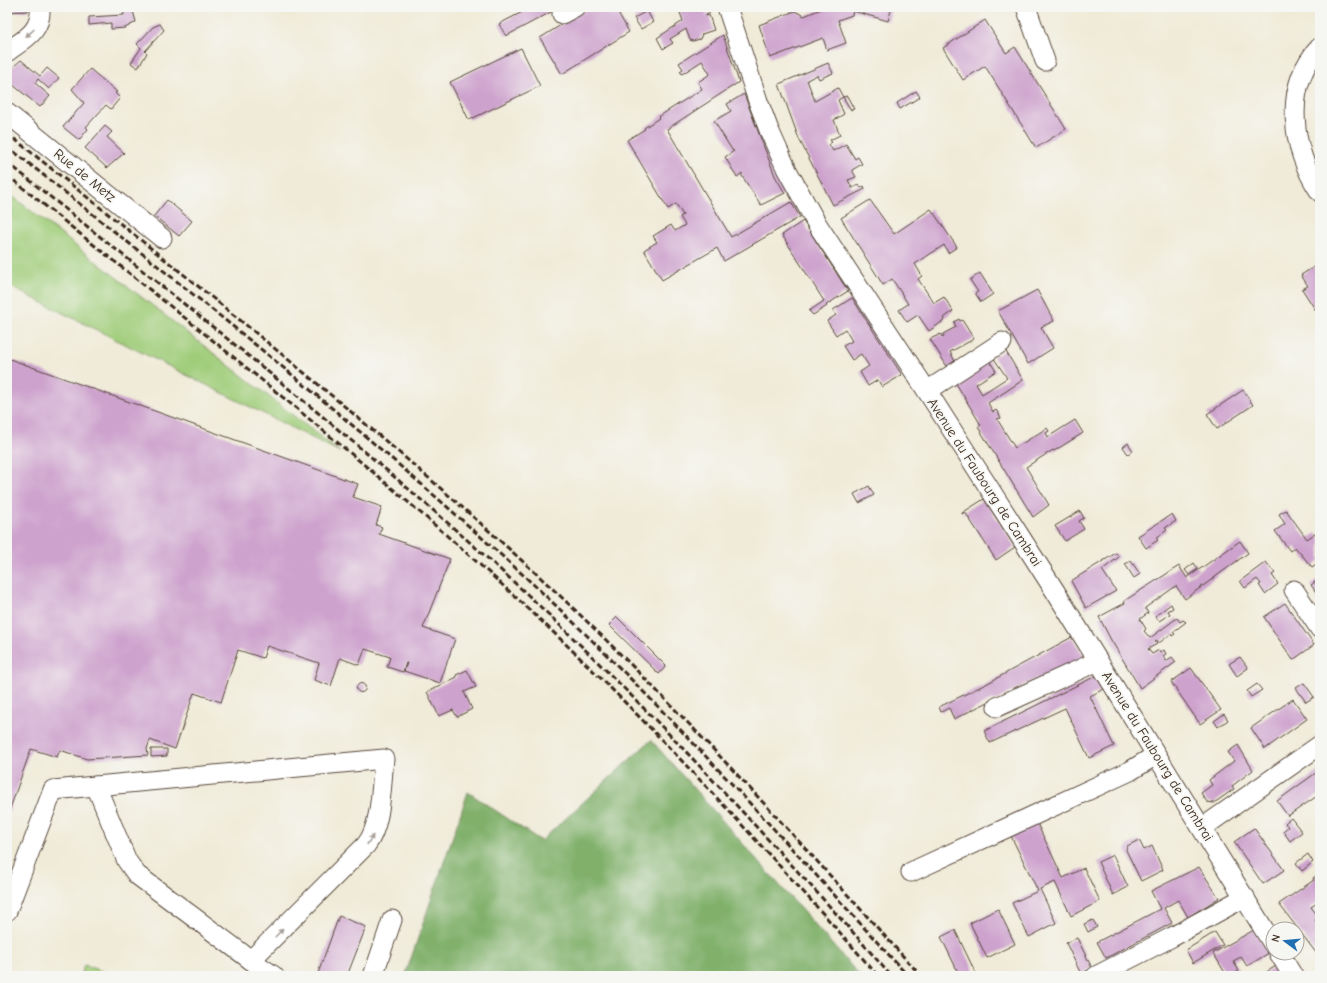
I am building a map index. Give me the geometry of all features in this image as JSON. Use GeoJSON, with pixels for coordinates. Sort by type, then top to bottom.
{"type":"FeatureCollection","features":[{"type":"Feature","properties":{"kind":"street"},"geometry":{"type":"LineString","coordinates":[[7,52],[32,33],[38,26],[41,13],[40,7]]}},
{"type":"Feature","properties":{"kind":"street","name":"Avenue du Faubourg de Cambrai"},"geometry":{"type":"LineString","coordinates":[[727,7],[763,114],[780,156],[817,224],[927,391],[1098,661],[1265,931]]}},
{"type":"Feature","properties":{"kind":"street"},"geometry":{"type":"LineString","coordinates":[[1026,7],[1045,61]]}},
{"type":"Feature","properties":{"kind":"street"},"geometry":{"type":"LineString","coordinates":[[1320,47],[1307,64],[1299,82],[1295,116],[1297,135],[1302,154],[1320,192]]}},
{"type":"Feature","properties":{"kind":"street","name":"Rue de Metz"},"geometry":{"type":"LineString","coordinates":[[7,113],[162,238]]}},
{"type":"Feature","properties":{"kind":"street"},"geometry":{"type":"LineString","coordinates":[[927,391],[1002,342]]}},
{"type":"Feature","properties":{"kind":"street"},"geometry":{"type":"LineString","coordinates":[[1294,590],[1320,629]]}},
{"type":"Feature","properties":{"kind":"street"},"geometry":{"type":"LineString","coordinates":[[997,707],[1098,661]]}},
{"type":"Feature","properties":{"kind":"street"},"geometry":{"type":"LineString","coordinates":[[1202,828],[1320,745]]}},
{"type":"Feature","properties":{"kind":"street"},"geometry":{"type":"LineString","coordinates":[[911,872],[1130,771],[1156,755]]}},
{"type":"Feature","properties":{"kind":"street"},"geometry":{"type":"LineString","coordinates":[[7,911],[53,790],[384,759],[377,822],[372,838],[366,846],[251,960]]}},
{"type":"Feature","properties":{"kind":"street"},"geometry":{"type":"LineString","coordinates":[[96,786],[127,861],[137,875],[274,976]]}},
{"type":"Feature","properties":{"kind":"street"},"geometry":{"type":"LineString","coordinates":[[1096,976],[1245,897]]}},
{"type":"Feature","properties":{"kind":"street"},"geometry":{"type":"LineString","coordinates":[[373,976],[392,920]]}},
{"type":"Feature","properties":{"kind":"street"},"geometry":{"type":"LineString","coordinates":[[1284,961],[1293,976]]}},
{"type":"Feature","properties":{"kind":"green space"},"geometry":{"type":"Polygon","coordinates":[[[7,192],[340,452],[7,285],[7,192]]]}},
{"type":"Feature","properties":{"kind":"green space"},"geometry":{"type":"Polygon","coordinates":[[[651,740],[860,976],[405,976],[468,792],[541,841],[651,740]]]}},
{"type":"Feature","properties":{"kind":"green space"},"geometry":{"type":"Polygon","coordinates":[[[84,965],[116,976],[81,976],[84,965]]]}},
{"type":"Feature","properties":{"kind":"building"},"geometry":{"type":"Polygon","coordinates":[[[7,7],[28,7],[28,11],[7,12],[7,7]]]}},
{"type":"Feature","properties":{"kind":"building"},"geometry":{"type":"Polygon","coordinates":[[[123,7],[132,7],[136,22],[125,28],[111,29],[111,23],[89,25],[89,17],[124,15],[123,7]]]}},
{"type":"Feature","properties":{"kind":"building"},"geometry":{"type":"Polygon","coordinates":[[[532,7],[548,7],[551,12],[506,36],[499,24],[532,7]]]}},
{"type":"Feature","properties":{"kind":"building"},"geometry":{"type":"Polygon","coordinates":[[[590,7],[615,7],[629,32],[562,74],[540,38],[590,7]]]}},
{"type":"Feature","properties":{"kind":"building"},"geometry":{"type":"Polygon","coordinates":[[[678,7],[714,7],[715,10],[706,14],[706,16],[709,15],[714,30],[702,34],[700,39],[693,41],[690,40],[686,29],[670,39],[673,43],[663,49],[657,38],[683,21],[678,7]]]}},
{"type":"Feature","properties":{"kind":"building"},"geometry":{"type":"Polygon","coordinates":[[[826,7],[892,7],[888,21],[853,11],[852,15],[838,20],[846,43],[827,50],[823,38],[770,58],[759,25],[795,11],[804,16],[826,7]]]}},
{"type":"Feature","properties":{"kind":"building"},"geometry":{"type":"Polygon","coordinates":[[[647,11],[653,22],[641,29],[634,18],[647,11]]]}},
{"type":"Feature","properties":{"kind":"building"},"geometry":{"type":"Polygon","coordinates":[[[985,20],[1006,53],[1015,47],[1066,129],[1036,148],[985,66],[963,80],[943,48],[985,20]]]}},
{"type":"Feature","properties":{"kind":"building"},"geometry":{"type":"Polygon","coordinates":[[[160,24],[164,30],[145,51],[147,53],[138,68],[131,63],[141,48],[137,44],[153,27],[160,24]]]}},
{"type":"Feature","properties":{"kind":"building"},"geometry":{"type":"Polygon","coordinates":[[[723,35],[739,82],[667,129],[731,237],[791,202],[800,217],[724,261],[717,248],[662,280],[644,250],[657,242],[653,236],[671,225],[675,231],[685,225],[680,217],[683,215],[676,204],[668,209],[627,140],[645,129],[644,128],[659,118],[658,117],[702,89],[698,82],[710,74],[702,61],[682,74],[680,71],[683,69],[679,63],[723,35]]]}},
{"type":"Feature","properties":{"kind":"building"},"geometry":{"type":"Polygon","coordinates":[[[521,48],[540,86],[469,120],[450,82],[521,48]]]}},
{"type":"Feature","properties":{"kind":"building"},"geometry":{"type":"Polygon","coordinates":[[[21,60],[40,76],[47,68],[59,78],[49,89],[38,79],[35,83],[50,96],[40,107],[7,80],[7,72],[21,60]]]}},
{"type":"Feature","properties":{"kind":"building"},"geometry":{"type":"Polygon","coordinates":[[[828,63],[833,73],[819,79],[817,75],[807,80],[815,101],[838,88],[843,97],[838,100],[844,114],[834,120],[840,135],[830,140],[832,142],[829,144],[833,151],[846,144],[855,159],[858,157],[862,164],[852,170],[856,177],[848,180],[852,188],[859,185],[861,188],[864,186],[865,189],[833,205],[799,139],[779,84],[828,63]]]}},
{"type":"Feature","properties":{"kind":"building"},"geometry":{"type":"Polygon","coordinates":[[[90,69],[117,92],[115,93],[120,98],[111,109],[106,105],[86,127],[88,129],[79,140],[63,127],[84,103],[72,89],[90,69]]]}},
{"type":"Feature","properties":{"kind":"building"},"geometry":{"type":"Polygon","coordinates":[[[916,91],[920,97],[900,109],[897,103],[916,91]]]}},
{"type":"Feature","properties":{"kind":"building"},"geometry":{"type":"Polygon","coordinates":[[[744,94],[775,176],[785,193],[761,205],[742,176],[742,173],[737,177],[725,157],[734,151],[714,121],[731,111],[727,104],[744,94]]]}},
{"type":"Feature","properties":{"kind":"building"},"geometry":{"type":"Polygon","coordinates":[[[847,96],[854,109],[851,110],[843,97],[847,96]]]}},
{"type":"Feature","properties":{"kind":"building"},"geometry":{"type":"Polygon","coordinates":[[[105,126],[112,132],[107,137],[124,153],[107,168],[85,148],[105,126]]]}},
{"type":"Feature","properties":{"kind":"building"},"geometry":{"type":"Polygon","coordinates":[[[167,200],[192,221],[179,236],[154,216],[167,200]]]}},
{"type":"Feature","properties":{"kind":"building"},"geometry":{"type":"Polygon","coordinates":[[[870,200],[894,234],[931,209],[957,247],[948,253],[944,245],[915,264],[922,276],[918,279],[934,303],[944,297],[953,311],[944,318],[945,320],[929,331],[918,315],[907,322],[899,310],[908,304],[900,291],[892,279],[883,285],[841,218],[870,200]]]}},
{"type":"Feature","properties":{"kind":"building"},"geometry":{"type":"Polygon","coordinates":[[[803,221],[848,291],[813,315],[809,311],[824,301],[782,235],[803,221]]]}},
{"type":"Feature","properties":{"kind":"building"},"geometry":{"type":"Polygon","coordinates":[[[1320,263],[1320,317],[1302,289],[1308,286],[1301,275],[1320,263]]]}},
{"type":"Feature","properties":{"kind":"building"},"geometry":{"type":"Polygon","coordinates":[[[980,273],[993,294],[981,302],[975,293],[978,292],[970,280],[980,273]]]}},
{"type":"Feature","properties":{"kind":"building"},"geometry":{"type":"Polygon","coordinates":[[[1037,290],[1054,321],[1041,327],[1053,348],[1028,364],[998,311],[1037,290]]]}},
{"type":"Feature","properties":{"kind":"building"},"geometry":{"type":"Polygon","coordinates":[[[852,298],[902,375],[882,387],[878,380],[868,386],[860,372],[869,366],[861,354],[852,360],[843,346],[852,341],[845,329],[836,335],[827,321],[836,315],[833,310],[852,298]]]}},
{"type":"Feature","properties":{"kind":"building"},"geometry":{"type":"Polygon","coordinates":[[[959,319],[960,321],[962,320],[974,339],[950,352],[957,365],[948,368],[930,339],[941,334],[942,337],[944,336],[943,334],[956,327],[954,322],[959,319]]]}},
{"type":"Feature","properties":{"kind":"building"},"geometry":{"type":"Polygon","coordinates":[[[1005,350],[1023,380],[988,403],[993,412],[996,410],[999,414],[1001,418],[997,419],[1015,448],[1047,428],[1049,431],[1046,433],[1048,437],[1075,420],[1083,433],[1026,467],[1049,505],[1033,517],[978,427],[981,425],[954,380],[988,359],[996,371],[976,384],[982,394],[1007,378],[993,357],[1005,350]]]}},
{"type":"Feature","properties":{"kind":"building"},"geometry":{"type":"Polygon","coordinates":[[[7,358],[358,484],[353,497],[382,507],[376,525],[382,527],[379,534],[450,559],[423,628],[455,639],[440,683],[404,671],[407,663],[403,672],[387,667],[390,657],[365,649],[359,665],[340,658],[331,686],[314,680],[319,663],[267,646],[263,658],[238,650],[221,702],[194,693],[175,749],[150,740],[147,749],[148,755],[87,759],[60,750],[57,757],[31,749],[7,817],[7,358]]]}},
{"type":"Feature","properties":{"kind":"building"},"geometry":{"type":"Polygon","coordinates":[[[1243,390],[1253,405],[1217,429],[1207,414],[1243,390]]]}},
{"type":"Feature","properties":{"kind":"building"},"geometry":{"type":"Polygon","coordinates":[[[1128,443],[1133,451],[1128,454],[1123,447],[1128,443]]]}},
{"type":"Feature","properties":{"kind":"building"},"geometry":{"type":"Polygon","coordinates":[[[869,486],[874,495],[859,503],[854,494],[869,486]]]}},
{"type":"Feature","properties":{"kind":"building"},"geometry":{"type":"Polygon","coordinates":[[[984,499],[1015,547],[996,560],[965,512],[962,514],[984,499]]]}},
{"type":"Feature","properties":{"kind":"building"},"geometry":{"type":"Polygon","coordinates":[[[1286,510],[1307,539],[1316,533],[1320,538],[1320,561],[1312,567],[1295,547],[1290,551],[1275,531],[1285,524],[1279,514],[1286,510]]]}},
{"type":"Feature","properties":{"kind":"building"},"geometry":{"type":"Polygon","coordinates":[[[1080,511],[1084,518],[1079,521],[1084,529],[1065,541],[1055,526],[1080,511]]]}},
{"type":"Feature","properties":{"kind":"building"},"geometry":{"type":"Polygon","coordinates":[[[1172,514],[1176,521],[1165,528],[1167,530],[1156,538],[1158,540],[1146,548],[1138,536],[1172,514]]]}},
{"type":"Feature","properties":{"kind":"building"},"geometry":{"type":"Polygon","coordinates":[[[1240,541],[1248,553],[1185,599],[1176,586],[1145,608],[1148,613],[1140,619],[1146,629],[1144,631],[1150,638],[1177,618],[1180,622],[1183,620],[1186,622],[1173,632],[1175,634],[1172,636],[1171,634],[1159,643],[1158,641],[1155,642],[1157,644],[1148,649],[1152,654],[1159,650],[1160,652],[1164,650],[1166,654],[1163,656],[1166,661],[1172,657],[1176,662],[1140,688],[1099,617],[1125,603],[1124,601],[1179,566],[1187,578],[1240,541]]]}},
{"type":"Feature","properties":{"kind":"building"},"geometry":{"type":"Polygon","coordinates":[[[1116,553],[1119,557],[1102,570],[1116,591],[1086,608],[1071,581],[1116,553]]]}},
{"type":"Feature","properties":{"kind":"building"},"geometry":{"type":"Polygon","coordinates":[[[1131,561],[1140,574],[1134,578],[1125,564],[1131,561]]]}},
{"type":"Feature","properties":{"kind":"building"},"geometry":{"type":"Polygon","coordinates":[[[1266,562],[1275,573],[1272,575],[1278,584],[1265,594],[1257,579],[1245,588],[1240,581],[1266,562]]]}},
{"type":"Feature","properties":{"kind":"building"},"geometry":{"type":"Polygon","coordinates":[[[1194,563],[1198,569],[1189,575],[1185,570],[1194,563]]]}},
{"type":"Feature","properties":{"kind":"building"},"geometry":{"type":"Polygon","coordinates":[[[1320,578],[1320,598],[1311,585],[1320,578]]]}},
{"type":"Feature","properties":{"kind":"building"},"geometry":{"type":"Polygon","coordinates":[[[1285,603],[1314,645],[1293,660],[1264,617],[1285,603]]]}},
{"type":"Feature","properties":{"kind":"building"},"geometry":{"type":"Polygon","coordinates":[[[1171,604],[1173,608],[1168,611],[1170,614],[1159,621],[1155,616],[1171,604]]]}},
{"type":"Feature","properties":{"kind":"building"},"geometry":{"type":"Polygon","coordinates":[[[617,617],[666,666],[659,674],[609,625],[617,617]]]}},
{"type":"Feature","properties":{"kind":"building"},"geometry":{"type":"Polygon","coordinates":[[[1072,637],[1087,660],[1039,681],[1037,678],[995,701],[994,699],[954,719],[949,708],[941,712],[939,707],[986,684],[1072,637]]]}},
{"type":"Feature","properties":{"kind":"building"},"geometry":{"type":"Polygon","coordinates":[[[1240,657],[1248,668],[1237,676],[1229,664],[1240,657]]]}},
{"type":"Feature","properties":{"kind":"building"},"geometry":{"type":"Polygon","coordinates":[[[1191,668],[1221,710],[1200,724],[1171,682],[1191,668]]]}},
{"type":"Feature","properties":{"kind":"building"},"geometry":{"type":"Polygon","coordinates":[[[467,670],[476,687],[464,692],[472,709],[457,717],[453,710],[439,716],[427,692],[457,677],[456,675],[467,670]]]}},
{"type":"Feature","properties":{"kind":"building"},"geometry":{"type":"Polygon","coordinates":[[[1096,676],[1104,689],[1090,696],[1114,746],[1089,758],[1065,708],[990,743],[984,731],[1096,676]]]}},
{"type":"Feature","properties":{"kind":"building"},"geometry":{"type":"Polygon","coordinates":[[[361,683],[366,688],[361,693],[356,688],[361,683]]]}},
{"type":"Feature","properties":{"kind":"building"},"geometry":{"type":"Polygon","coordinates":[[[1304,683],[1314,697],[1306,702],[1296,688],[1304,683]]]}},
{"type":"Feature","properties":{"kind":"building"},"geometry":{"type":"Polygon","coordinates":[[[1257,684],[1262,690],[1251,697],[1247,691],[1257,684]]]}},
{"type":"Feature","properties":{"kind":"building"},"geometry":{"type":"Polygon","coordinates":[[[1293,699],[1307,719],[1265,749],[1251,728],[1293,699]]]}},
{"type":"Feature","properties":{"kind":"building"},"geometry":{"type":"Polygon","coordinates":[[[1224,714],[1228,720],[1218,727],[1214,721],[1224,714]]]}},
{"type":"Feature","properties":{"kind":"building"},"geometry":{"type":"Polygon","coordinates":[[[1238,745],[1253,770],[1232,786],[1234,789],[1214,803],[1207,802],[1201,793],[1212,785],[1209,780],[1234,761],[1228,752],[1238,745]]]}},
{"type":"Feature","properties":{"kind":"building"},"geometry":{"type":"Polygon","coordinates":[[[151,749],[167,749],[167,756],[151,757],[151,749]]]}},
{"type":"Feature","properties":{"kind":"building"},"geometry":{"type":"Polygon","coordinates":[[[1320,770],[1320,794],[1288,816],[1277,801],[1320,770]]]}},
{"type":"Feature","properties":{"kind":"building"},"geometry":{"type":"Polygon","coordinates":[[[1291,818],[1302,832],[1290,841],[1283,831],[1288,827],[1285,823],[1291,818]]]}},
{"type":"Feature","properties":{"kind":"building"},"geometry":{"type":"Polygon","coordinates":[[[1035,819],[1063,878],[1084,868],[1100,901],[1071,916],[1055,882],[1040,889],[1056,923],[1029,937],[1012,903],[1038,891],[1009,832],[1035,819]]]}},
{"type":"Feature","properties":{"kind":"building"},"geometry":{"type":"Polygon","coordinates":[[[1254,828],[1284,870],[1263,884],[1234,842],[1254,828]]]}},
{"type":"Feature","properties":{"kind":"building"},"geometry":{"type":"Polygon","coordinates":[[[1139,840],[1144,850],[1152,846],[1163,870],[1141,881],[1126,850],[1127,846],[1139,840]]]}},
{"type":"Feature","properties":{"kind":"building"},"geometry":{"type":"Polygon","coordinates":[[[1308,854],[1313,862],[1302,871],[1296,863],[1308,854]]]}},
{"type":"Feature","properties":{"kind":"building"},"geometry":{"type":"Polygon","coordinates":[[[1113,855],[1128,887],[1113,895],[1098,862],[1113,855]]]}},
{"type":"Feature","properties":{"kind":"building"},"geometry":{"type":"Polygon","coordinates":[[[1199,867],[1219,898],[1188,917],[1178,900],[1164,908],[1172,923],[1106,958],[1097,942],[1160,909],[1151,891],[1199,867]]]}},
{"type":"Feature","properties":{"kind":"building"},"geometry":{"type":"Polygon","coordinates":[[[1320,873],[1320,901],[1311,907],[1319,917],[1315,920],[1320,927],[1320,958],[1305,938],[1305,921],[1292,921],[1279,904],[1314,880],[1313,878],[1320,873]]]}},
{"type":"Feature","properties":{"kind":"building"},"geometry":{"type":"Polygon","coordinates":[[[998,909],[1015,944],[987,958],[970,923],[998,909]]]}},
{"type":"Feature","properties":{"kind":"building"},"geometry":{"type":"Polygon","coordinates":[[[339,916],[366,927],[347,976],[317,976],[339,916]]]}},
{"type":"Feature","properties":{"kind":"building"},"geometry":{"type":"Polygon","coordinates":[[[1093,920],[1097,927],[1088,932],[1084,924],[1093,920]]]}},
{"type":"Feature","properties":{"kind":"building"},"geometry":{"type":"Polygon","coordinates":[[[955,930],[977,976],[960,976],[941,937],[955,930]]]}},
{"type":"Feature","properties":{"kind":"building"},"geometry":{"type":"Polygon","coordinates":[[[1254,930],[1265,947],[1265,955],[1247,966],[1241,957],[1233,961],[1239,971],[1230,976],[1227,976],[1213,953],[1254,930]]]}},
{"type":"Feature","properties":{"kind":"building"},"geometry":{"type":"Polygon","coordinates":[[[1215,932],[1223,945],[1193,963],[1186,950],[1215,932]]]}},
{"type":"Feature","properties":{"kind":"building"},"geometry":{"type":"Polygon","coordinates":[[[1077,938],[1092,968],[1081,974],[1066,943],[1077,938]]]}},
{"type":"Feature","properties":{"kind":"building"},"geometry":{"type":"Polygon","coordinates":[[[1276,966],[1283,976],[1260,976],[1276,966]]]}},
{"type":"Feature","properties":{"kind":"railway"},"geometry":{"type":"LineString","coordinates":[[7,133],[345,406],[541,578],[640,673],[735,772],[921,976]]}},
{"type":"Feature","properties":{"kind":"railway"},"geometry":{"type":"LineString","coordinates":[[7,146],[267,354],[421,484],[533,584],[630,678],[724,776],[908,976]]}},
{"type":"Feature","properties":{"kind":"railway"},"geometry":{"type":"LineString","coordinates":[[7,162],[337,428],[465,538],[528,595],[647,711],[827,903],[891,976]]}},
{"type":"Feature","properties":{"kind":"railway"},"geometry":{"type":"LineString","coordinates":[[7,175],[331,437],[458,545],[520,601],[634,711],[794,881],[878,976]]}}]}
